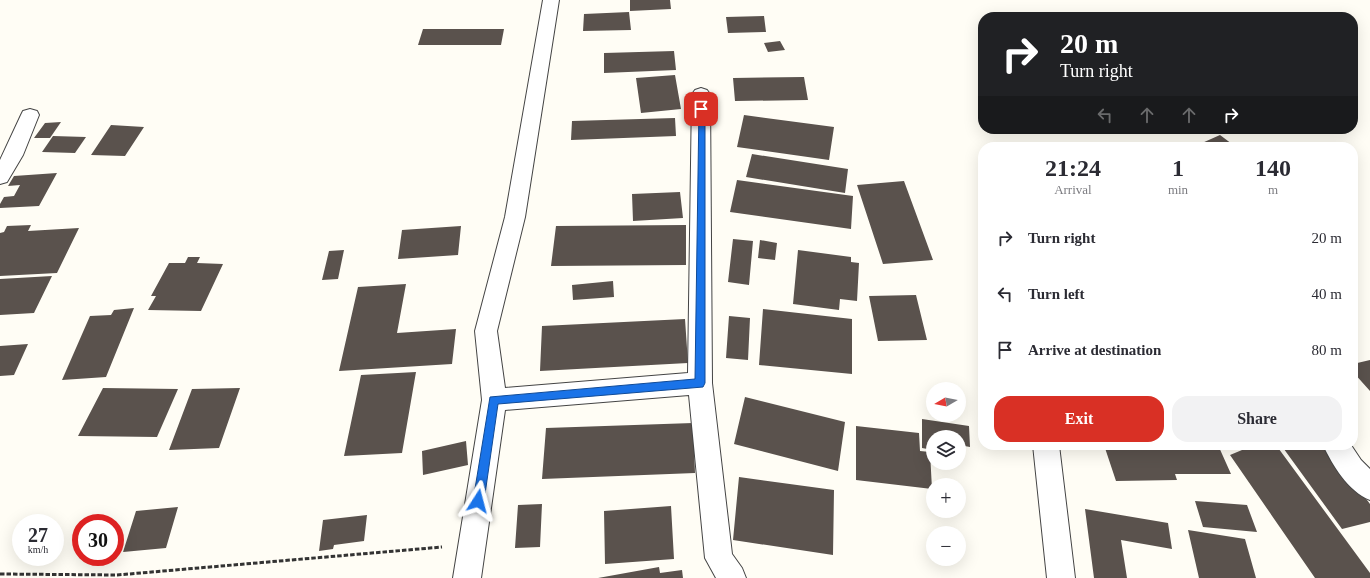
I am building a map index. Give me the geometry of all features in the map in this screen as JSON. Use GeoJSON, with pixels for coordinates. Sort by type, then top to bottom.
{"type":"FeatureCollection","features":[{"type":"Feature","properties":{"kind":"street"},"geometry":{"type":"LineString","coordinates":[[467,578],[494,400],[486,330],[515,217],[551,0]]}},
{"type":"Feature","properties":{"kind":"street"},"geometry":{"type":"LineString","coordinates":[[702,94],[700,383],[719,558],[732,578]]}},
{"type":"Feature","properties":{"kind":"street"},"geometry":{"type":"LineString","coordinates":[[0,177],[13,155],[30,115]]}},
{"type":"Feature","properties":{"kind":"street"},"geometry":{"type":"LineString","coordinates":[[494,400],[700,383]]}},
{"type":"Feature","properties":{"kind":"street"},"geometry":{"type":"LineString","coordinates":[[1047,450],[1061,578]]}},
{"type":"Feature","properties":{"kind":"street"},"geometry":{"type":"LineString","coordinates":[[1339,450],[1352,469],[1370,487]]}},
{"type":"Feature","properties":{"kind":"path"},"geometry":{"type":"LineString","coordinates":[[0,574],[117,575],[472,544]]}},
{"type":"Feature","properties":{"kind":"building"},"geometry":{"type":"Polygon","coordinates":[[[630,0],[670,0],[671,9],[630,11],[630,0]]]}},
{"type":"Feature","properties":{"kind":"building"},"geometry":{"type":"Polygon","coordinates":[[[629,12],[631,30],[583,31],[584,14],[629,12]]]}},
{"type":"Feature","properties":{"kind":"building"},"geometry":{"type":"Polygon","coordinates":[[[764,16],[766,32],[728,33],[726,17],[764,16]]]}},
{"type":"Feature","properties":{"kind":"building"},"geometry":{"type":"Polygon","coordinates":[[[423,29],[504,29],[501,45],[418,45],[423,29]]]}},
{"type":"Feature","properties":{"kind":"building"},"geometry":{"type":"Polygon","coordinates":[[[780,41],[785,50],[768,52],[764,43],[780,41]]]}},
{"type":"Feature","properties":{"kind":"building"},"geometry":{"type":"Polygon","coordinates":[[[674,51],[676,70],[604,73],[604,53],[674,51]]]}},
{"type":"Feature","properties":{"kind":"building"},"geometry":{"type":"Polygon","coordinates":[[[675,75],[681,109],[641,113],[636,78],[675,75]]]}},
{"type":"Feature","properties":{"kind":"building"},"geometry":{"type":"Polygon","coordinates":[[[804,77],[808,100],[735,101],[733,78],[804,77]]]}},
{"type":"Feature","properties":{"kind":"building"},"geometry":{"type":"Polygon","coordinates":[[[744,115],[834,127],[829,160],[737,147],[744,115]]]}},
{"type":"Feature","properties":{"kind":"building"},"geometry":{"type":"Polygon","coordinates":[[[675,118],[676,136],[571,140],[572,121],[675,118]]]}},
{"type":"Feature","properties":{"kind":"building"},"geometry":{"type":"Polygon","coordinates":[[[61,122],[50,138],[34,138],[45,123],[61,122]]]}},
{"type":"Feature","properties":{"kind":"building"},"geometry":{"type":"Polygon","coordinates":[[[111,125],[144,127],[125,156],[91,155],[111,125]]]}},
{"type":"Feature","properties":{"kind":"building"},"geometry":{"type":"Polygon","coordinates":[[[1220,135],[1229,142],[1204,142],[1220,135]]]}},
{"type":"Feature","properties":{"kind":"building"},"geometry":{"type":"Polygon","coordinates":[[[53,136],[86,137],[75,153],[42,152],[53,136]]]}},
{"type":"Feature","properties":{"kind":"building"},"geometry":{"type":"Polygon","coordinates":[[[752,154],[848,169],[845,193],[746,177],[752,154]]]}},
{"type":"Feature","properties":{"kind":"building"},"geometry":{"type":"Polygon","coordinates":[[[57,173],[39,206],[0,208],[0,204],[4,197],[14,196],[20,185],[8,186],[14,176],[57,173]]]}},
{"type":"Feature","properties":{"kind":"building"},"geometry":{"type":"Polygon","coordinates":[[[737,180],[853,196],[851,229],[730,212],[737,180]]]}},
{"type":"Feature","properties":{"kind":"building"},"geometry":{"type":"Polygon","coordinates":[[[904,181],[933,260],[883,264],[857,185],[904,181]]]}},
{"type":"Feature","properties":{"kind":"building"},"geometry":{"type":"Polygon","coordinates":[[[680,192],[683,218],[633,221],[632,194],[680,192]]]}},
{"type":"Feature","properties":{"kind":"building"},"geometry":{"type":"Polygon","coordinates":[[[31,225],[28,231],[79,228],[57,273],[0,276],[0,233],[4,232],[7,226],[31,225]]]}},
{"type":"Feature","properties":{"kind":"building"},"geometry":{"type":"Polygon","coordinates":[[[686,225],[686,265],[551,266],[556,226],[686,225]]]}},
{"type":"Feature","properties":{"kind":"building"},"geometry":{"type":"Polygon","coordinates":[[[461,226],[458,255],[398,259],[402,230],[461,226]]]}},
{"type":"Feature","properties":{"kind":"building"},"geometry":{"type":"Polygon","coordinates":[[[733,239],[753,241],[749,285],[728,282],[733,239]]]}},
{"type":"Feature","properties":{"kind":"building"},"geometry":{"type":"Polygon","coordinates":[[[760,240],[777,243],[775,260],[758,258],[760,240]]]}},
{"type":"Feature","properties":{"kind":"building"},"geometry":{"type":"Polygon","coordinates":[[[344,250],[338,279],[322,280],[329,251],[344,250]]]}},
{"type":"Feature","properties":{"kind":"building"},"geometry":{"type":"Polygon","coordinates":[[[798,250],[851,257],[851,262],[859,263],[857,301],[840,299],[839,310],[793,304],[798,250]]]}},
{"type":"Feature","properties":{"kind":"building"},"geometry":{"type":"Polygon","coordinates":[[[188,257],[200,257],[197,263],[223,264],[201,311],[148,310],[156,296],[151,296],[169,263],[185,263],[188,257]]]}},
{"type":"Feature","properties":{"kind":"building"},"geometry":{"type":"Polygon","coordinates":[[[52,276],[34,313],[0,315],[0,279],[52,276]]]}},
{"type":"Feature","properties":{"kind":"building"},"geometry":{"type":"Polygon","coordinates":[[[613,281],[614,297],[573,300],[572,285],[613,281]]]}},
{"type":"Feature","properties":{"kind":"building"},"geometry":{"type":"Polygon","coordinates":[[[406,284],[397,333],[456,329],[452,364],[339,371],[358,287],[406,284]]]}},
{"type":"Feature","properties":{"kind":"building"},"geometry":{"type":"Polygon","coordinates":[[[916,295],[927,340],[878,341],[869,296],[916,295]]]}},
{"type":"Feature","properties":{"kind":"building"},"geometry":{"type":"Polygon","coordinates":[[[134,308],[106,377],[62,380],[90,316],[111,315],[114,310],[134,308]]]}},
{"type":"Feature","properties":{"kind":"building"},"geometry":{"type":"Polygon","coordinates":[[[763,309],[852,319],[852,374],[759,365],[763,309]]]}},
{"type":"Feature","properties":{"kind":"building"},"geometry":{"type":"Polygon","coordinates":[[[729,316],[750,318],[748,360],[726,358],[729,316]]]}},
{"type":"Feature","properties":{"kind":"building"},"geometry":{"type":"Polygon","coordinates":[[[685,319],[688,363],[540,371],[542,326],[685,319]]]}},
{"type":"Feature","properties":{"kind":"building"},"geometry":{"type":"Polygon","coordinates":[[[28,344],[14,375],[0,376],[0,346],[28,344]]]}},
{"type":"Feature","properties":{"kind":"building"},"geometry":{"type":"Polygon","coordinates":[[[1370,360],[1370,391],[1358,378],[1358,363],[1370,360]]]}},
{"type":"Feature","properties":{"kind":"building"},"geometry":{"type":"Polygon","coordinates":[[[416,372],[402,453],[344,456],[361,375],[416,372]]]}},
{"type":"Feature","properties":{"kind":"building"},"geometry":{"type":"Polygon","coordinates":[[[103,388],[178,389],[157,437],[78,436],[103,388]]]}},
{"type":"Feature","properties":{"kind":"building"},"geometry":{"type":"Polygon","coordinates":[[[240,388],[219,448],[169,450],[192,389],[240,388]]]}},
{"type":"Feature","properties":{"kind":"building"},"geometry":{"type":"Polygon","coordinates":[[[745,397],[845,422],[838,471],[734,444],[745,397]]]}},
{"type":"Feature","properties":{"kind":"building"},"geometry":{"type":"Polygon","coordinates":[[[922,419],[926,420],[926,422],[942,422],[969,426],[970,447],[966,446],[966,430],[926,430],[926,449],[922,448],[922,419]]]}},
{"type":"Feature","properties":{"kind":"building"},"geometry":{"type":"Polygon","coordinates":[[[693,423],[695,473],[542,479],[546,428],[693,423]]]}},
{"type":"Feature","properties":{"kind":"building"},"geometry":{"type":"Polygon","coordinates":[[[856,426],[919,433],[920,451],[926,452],[926,470],[931,470],[931,478],[926,478],[926,488],[856,480],[856,426]]]}},
{"type":"Feature","properties":{"kind":"building"},"geometry":{"type":"Polygon","coordinates":[[[466,441],[468,465],[423,475],[422,451],[466,441]]]}},
{"type":"Feature","properties":{"kind":"building"},"geometry":{"type":"Polygon","coordinates":[[[1106,450],[1220,450],[1231,474],[1175,474],[1177,480],[1116,481],[1106,450]]]}},
{"type":"Feature","properties":{"kind":"building"},"geometry":{"type":"Polygon","coordinates":[[[1242,450],[1280,450],[1370,573],[1370,578],[1315,578],[1230,455],[1242,450]]]}},
{"type":"Feature","properties":{"kind":"building"},"geometry":{"type":"Polygon","coordinates":[[[1285,450],[1330,450],[1370,504],[1370,522],[1342,529],[1285,450]]]}},
{"type":"Feature","properties":{"kind":"building"},"geometry":{"type":"Polygon","coordinates":[[[739,477],[834,490],[833,555],[733,540],[739,477]]]}},
{"type":"Feature","properties":{"kind":"building"},"geometry":{"type":"Polygon","coordinates":[[[1195,501],[1247,505],[1257,532],[1203,527],[1195,501]]]}},
{"type":"Feature","properties":{"kind":"building"},"geometry":{"type":"Polygon","coordinates":[[[542,504],[540,547],[515,548],[518,505],[542,504]]]}},
{"type":"Feature","properties":{"kind":"building"},"geometry":{"type":"Polygon","coordinates":[[[671,506],[674,559],[605,564],[604,511],[671,506]]]}},
{"type":"Feature","properties":{"kind":"building"},"geometry":{"type":"Polygon","coordinates":[[[178,507],[166,548],[124,552],[136,511],[178,507]]]}},
{"type":"Feature","properties":{"kind":"building"},"geometry":{"type":"Polygon","coordinates":[[[1085,509],[1168,523],[1172,549],[1121,540],[1127,578],[1094,578],[1085,509]]]}},
{"type":"Feature","properties":{"kind":"building"},"geometry":{"type":"Polygon","coordinates":[[[367,515],[364,541],[334,545],[333,549],[319,551],[323,520],[367,515]]]}},
{"type":"Feature","properties":{"kind":"building"},"geometry":{"type":"Polygon","coordinates":[[[1188,530],[1245,539],[1256,578],[1199,578],[1188,530]]]}},
{"type":"Feature","properties":{"kind":"building"},"geometry":{"type":"Polygon","coordinates":[[[659,567],[660,573],[682,570],[683,578],[598,578],[659,567]]]}},
{"type":"Feature","properties":{"kind":"route"},"geometry":{"type":"LineString","coordinates":[[478,501],[494,400],[700,383],[701,109]]}}]}
